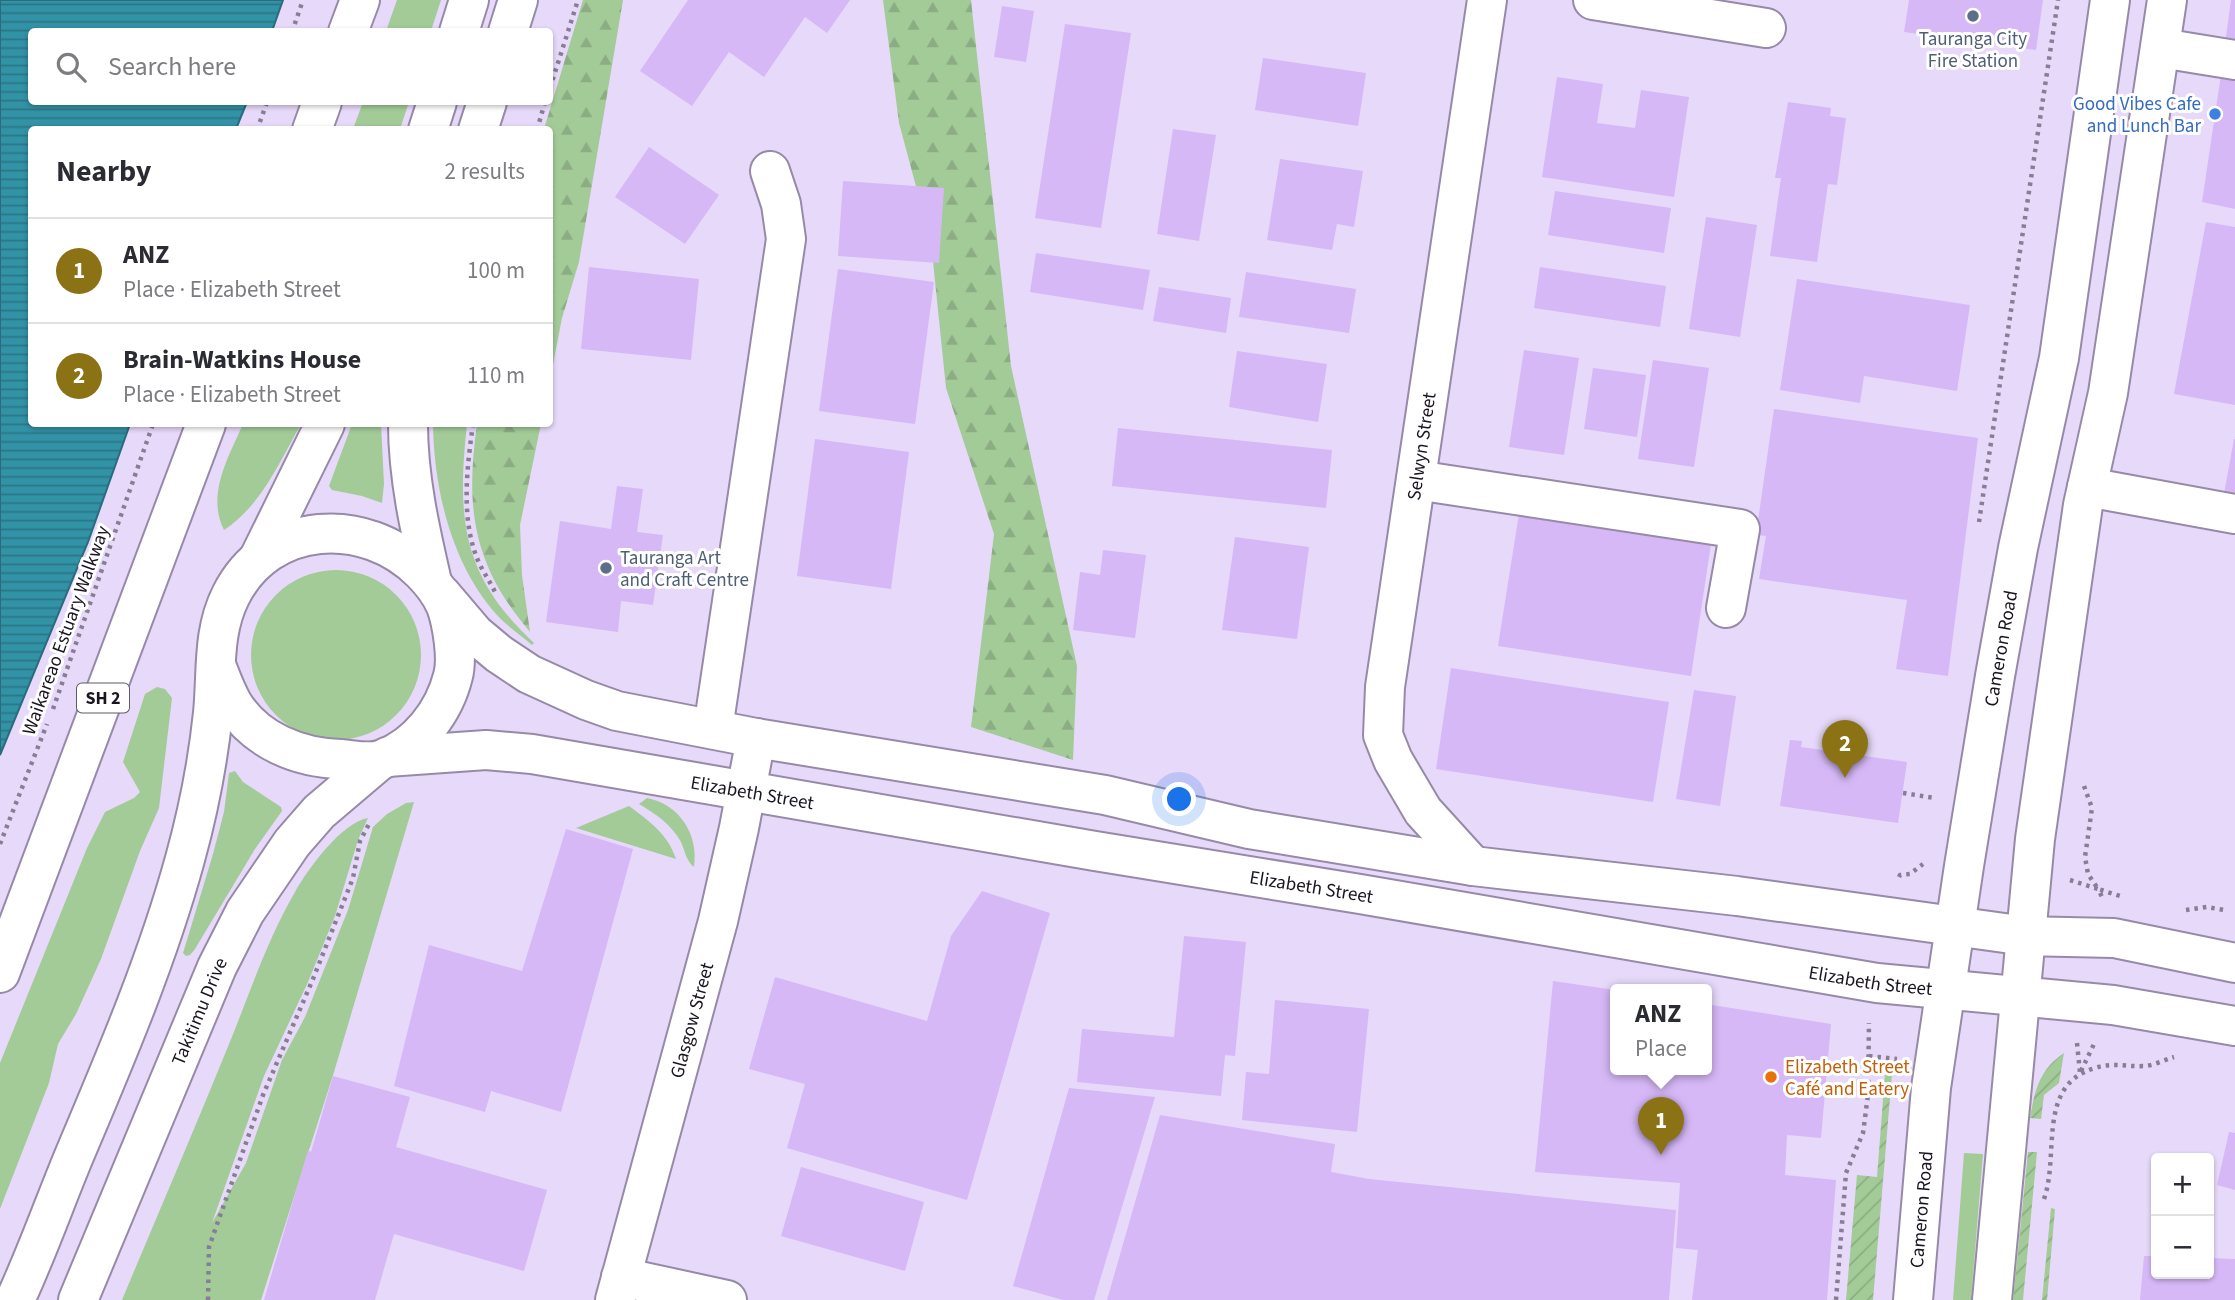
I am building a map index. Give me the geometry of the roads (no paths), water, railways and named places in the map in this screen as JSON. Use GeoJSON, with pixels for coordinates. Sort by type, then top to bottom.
{"type":"FeatureCollection","features":[{"type":"Feature","properties":{"kind":"main road"},"geometry":{"type":"LineString","coordinates":[[350,28],[360,0]]}},
{"type":"Feature","properties":{"kind":"main road"},"geometry":{"type":"LineString","coordinates":[[460,28],[470,0]]}},
{"type":"Feature","properties":{"kind":"main road"},"geometry":{"type":"LineString","coordinates":[[509,28],[518,0]]}},
{"type":"Feature","properties":{"kind":"main road","name":"Selwyn Street"},"geometry":{"type":"LineString","coordinates":[[1473,866],[1423,811],[1393,760],[1383,736],[1385,687],[1487,0]]}},
{"type":"Feature","properties":{"kind":"main road"},"geometry":{"type":"LineString","coordinates":[[1593,0],[1766,27]]}},
{"type":"Feature","properties":{"kind":"main road","name":"Cameron Road"},"geometry":{"type":"LineString","coordinates":[[1913,1300],[1931,1088],[1955,927],[2018,548],[2059,358],[2110,0]]}},
{"type":"Feature","properties":{"kind":"main road"},"geometry":{"type":"LineString","coordinates":[[1992,1300],[2035,839],[2083,505],[2108,393],[2167,0]]}},
{"type":"Feature","properties":{"kind":"main road"},"geometry":{"type":"LineString","coordinates":[[2161,48],[2235,60]]}},
{"type":"Feature","properties":{"kind":"main road"},"geometry":{"type":"LineString","coordinates":[[313,126],[321,105]]}},
{"type":"Feature","properties":{"kind":"main road"},"geometry":{"type":"LineString","coordinates":[[429,126],[436,105]]}},
{"type":"Feature","properties":{"kind":"main road"},"geometry":{"type":"LineString","coordinates":[[479,126],[486,105]]}},
{"type":"Feature","properties":{"kind":"main road"},"geometry":{"type":"LineString","coordinates":[[713,729],[786,239],[781,204],[770,171]]}},
{"type":"Feature","properties":{"kind":"main road","name":"SH 2"},"geometry":{"type":"LineString","coordinates":[[0,973],[205,427]]}},
{"type":"Feature","properties":{"kind":"main road"},"geometry":{"type":"LineString","coordinates":[[15,1300],[114,1061],[166,922],[186,856],[209,746],[221,618],[232,593],[258,560],[324,427]]}},
{"type":"Feature","properties":{"kind":"main road"},"geometry":{"type":"LineString","coordinates":[[216,665],[234,705],[256,730],[284,748],[316,758],[383,759],[413,742],[437,715],[454,674],[453,640],[448,612],[436,588],[416,509],[408,427]]}},
{"type":"Feature","properties":{"kind":"main road"},"geometry":{"type":"LineString","coordinates":[[1416,480],[1740,529],[1726,608]]}},
{"type":"Feature","properties":{"kind":"main road"},"geometry":{"type":"LineString","coordinates":[[2087,487],[2235,514]]}},
{"type":"Feature","properties":{"kind":"main road"},"geometry":{"type":"LineString","coordinates":[[258,560],[294,538],[320,533],[345,533],[388,546],[411,561],[475,634],[499,654],[529,674],[586,701],[617,710],[756,737],[1105,795],[1249,829],[1473,866],[1737,896],[2026,936],[2114,938],[2235,962]]}},
{"type":"Feature","properties":{"kind":"main road","name":"Glasgow Street"},"geometry":{"type":"LineString","coordinates":[[618,1289],[718,921],[747,791],[756,737]]}},
{"type":"Feature","properties":{"kind":"main road","name":"Elizabeth Street"},"geometry":{"type":"LineString","coordinates":[[383,759],[473,751],[533,754],[1877,983],[2113,1005],[2235,1026]]}},
{"type":"Feature","properties":{"kind":"main road","name":"Takitimu Drive"},"geometry":{"type":"LineString","coordinates":[[78,1300],[217,967],[245,912],[292,843],[319,812],[383,759]]}},
{"type":"Feature","properties":{"kind":"main road"},"geometry":{"type":"LineString","coordinates":[[618,1289],[727,1300]]}},
{"type":"Feature","properties":{"kind":"water"},"geometry":{"type":"Polygon","coordinates":[[[0,0],[283,0],[273,28],[28,28],[28,105],[246,105],[237,126],[28,126],[28,427],[129,427],[88,542],[0,755],[0,0]]]}},
{"type":"Feature","properties":{"kind":"place","name":"Tauranga City Fire Station"},"geometry":{"type":"Point","coordinates":[1973,16]}},
{"type":"Feature","properties":{"kind":"place","name":"Good Vibes Cafe and Lunch Bar"},"geometry":{"type":"Point","coordinates":[2215,114]}},
{"type":"Feature","properties":{"kind":"place","name":"Tauranga Art and Craft Centre"},"geometry":{"type":"Point","coordinates":[606,568]}},
{"type":"Feature","properties":{"kind":"place","name":"Brain-Watkins House"},"geometry":{"type":"Point","coordinates":[1845,778]}},
{"type":"Feature","properties":{"kind":"place","name":"Elizabeth Street Café and Eatery"},"geometry":{"type":"Point","coordinates":[1771,1077]}},
{"type":"Feature","properties":{"kind":"place","name":"ANZ"},"geometry":{"type":"Point","coordinates":[1661,1155]}}]}
